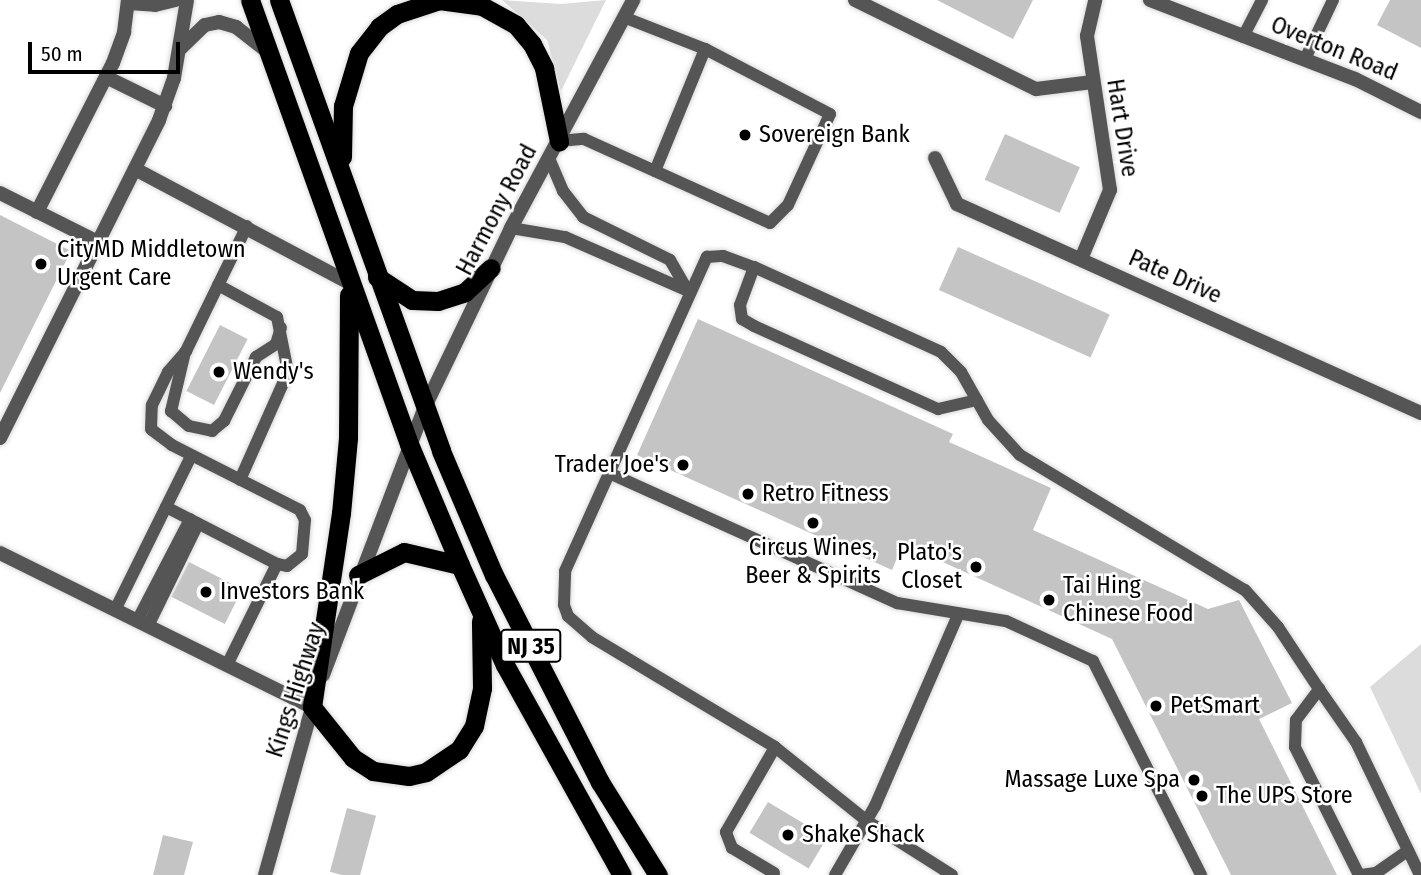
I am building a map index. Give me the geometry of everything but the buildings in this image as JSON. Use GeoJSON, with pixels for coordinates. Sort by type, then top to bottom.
{"type":"FeatureCollection","features":[{"type":"Feature","properties":{"kind":"highway","name":"NJ 35"},"geometry":{"type":"LineString","coordinates":[[250,0],[349,283],[409,444],[480,611],[545,741],[617,872]]}},
{"type":"Feature","properties":{"kind":"highway","name":"NJ 35"},"geometry":{"type":"LineString","coordinates":[[279,0],[425,407],[494,575],[600,782],[657,875]]}},
{"type":"Feature","properties":{"kind":"highway"},"geometry":{"type":"LineString","coordinates":[[343,179],[343,106],[359,53],[379,27],[397,14],[439,0],[482,6],[516,25],[532,44],[544,68],[554,150]]}},
{"type":"Feature","properties":{"kind":"highway"},"geometry":{"type":"LineString","coordinates":[[377,277],[412,300],[438,301],[465,292],[491,268]]}},
{"type":"Feature","properties":{"kind":"highway"},"geometry":{"type":"LineString","coordinates":[[349,283],[343,488],[312,707],[353,758],[373,771],[409,776],[445,762],[474,726],[481,703],[480,611]]}},
{"type":"Feature","properties":{"kind":"highway"},"geometry":{"type":"LineString","coordinates":[[358,575],[389,556],[404,552],[460,565]]}},
{"type":"Feature","properties":{"kind":"street"},"geometry":{"type":"LineString","coordinates":[[37,212],[106,77],[124,32],[124,1],[155,5],[175,0]]}},
{"type":"Feature","properties":{"kind":"street"},"geometry":{"type":"LineString","coordinates":[[0,438],[165,106],[181,48],[187,0]]}},
{"type":"Feature","properties":{"kind":"street","name":"Harmony Road"},"geometry":{"type":"LineString","coordinates":[[409,444],[511,228],[626,18],[633,0]]}},
{"type":"Feature","properties":{"kind":"street"},"geometry":{"type":"LineString","coordinates":[[855,0],[1036,89],[1093,82]]}},
{"type":"Feature","properties":{"kind":"street","name":"Hart Drive"},"geometry":{"type":"LineString","coordinates":[[1081,259],[1110,190],[1087,36],[1095,0]]}},
{"type":"Feature","properties":{"kind":"street","name":"Overton Road"},"geometry":{"type":"LineString","coordinates":[[1150,0],[1305,59],[1421,113]]}},
{"type":"Feature","properties":{"kind":"street"},"geometry":{"type":"LineString","coordinates":[[181,48],[205,25],[219,22],[236,27],[267,51]]}},
{"type":"Feature","properties":{"kind":"street"},"geometry":{"type":"LineString","coordinates":[[106,77],[165,106]]}},
{"type":"Feature","properties":{"kind":"street","name":"Pate Drive"},"geometry":{"type":"LineString","coordinates":[[935,158],[957,204],[1421,413]]}},
{"type":"Feature","properties":{"kind":"street"},"geometry":{"type":"LineString","coordinates":[[135,169],[247,226],[349,283]]}},
{"type":"Feature","properties":{"kind":"street"},"geometry":{"type":"LineString","coordinates":[[0,193],[98,242]]}},
{"type":"Feature","properties":{"kind":"street","name":"Kings Highway"},"geometry":{"type":"LineString","coordinates":[[265,875],[312,707],[358,575],[409,444]]}},
{"type":"Feature","properties":{"kind":"street"},"geometry":{"type":"LineString","coordinates":[[0,554],[312,707]]}},
{"type":"Feature","properties":{"kind":"lane"},"geometry":{"type":"LineString","coordinates":[[1243,37],[1262,0]]}},
{"type":"Feature","properties":{"kind":"lane"},"geometry":{"type":"LineString","coordinates":[[1305,59],[1334,0]]}},
{"type":"Feature","properties":{"kind":"lane"},"geometry":{"type":"LineString","coordinates":[[626,18],[705,49],[830,114],[788,205],[771,223],[584,139],[554,150],[563,191],[583,217],[670,260],[688,291]]}},
{"type":"Feature","properties":{"kind":"lane"},"geometry":{"type":"LineString","coordinates":[[655,171],[705,49]]}},
{"type":"Feature","properties":{"kind":"lane"},"geometry":{"type":"LineString","coordinates":[[247,226],[186,351],[171,411],[189,426],[212,431],[224,421],[256,357],[276,344],[281,323]]}},
{"type":"Feature","properties":{"kind":"lane"},"geometry":{"type":"LineString","coordinates":[[511,228],[565,237],[688,291]]}},
{"type":"Feature","properties":{"kind":"lane"},"geometry":{"type":"LineString","coordinates":[[952,875],[867,821],[775,747],[592,636],[568,616],[562,583],[688,291],[706,257],[723,256],[754,267],[941,352],[961,372],[977,400],[1020,455],[1245,590],[1278,627],[1356,742],[1420,875]]}},
{"type":"Feature","properties":{"kind":"lane"},"geometry":{"type":"LineString","coordinates":[[754,267],[740,305],[742,318],[754,326],[938,409],[977,400]]}},
{"type":"Feature","properties":{"kind":"lane"},"geometry":{"type":"LineString","coordinates":[[218,285],[272,311],[281,323],[288,378],[240,480]]}},
{"type":"Feature","properties":{"kind":"lane"},"geometry":{"type":"LineString","coordinates":[[166,507],[277,564],[287,566],[302,554],[303,514],[191,456],[159,438],[151,429],[149,417],[168,372],[186,351]]}},
{"type":"Feature","properties":{"kind":"lane"},"geometry":{"type":"LineString","coordinates":[[115,610],[191,456]]}},
{"type":"Feature","properties":{"kind":"lane"},"geometry":{"type":"LineString","coordinates":[[609,474],[897,603],[1006,621],[1093,661],[1201,875]]}},
{"type":"Feature","properties":{"kind":"lane"},"geometry":{"type":"LineString","coordinates":[[143,624],[194,522]]}},
{"type":"Feature","properties":{"kind":"lane"},"geometry":{"type":"LineString","coordinates":[[228,665],[277,564]]}},
{"type":"Feature","properties":{"kind":"lane"},"geometry":{"type":"LineString","coordinates":[[835,875],[867,821],[959,613]]}},
{"type":"Feature","properties":{"kind":"lane"},"geometry":{"type":"LineString","coordinates":[[1319,689],[1296,720],[1295,747],[1360,875],[1376,873],[1408,851]]}},
{"type":"Feature","properties":{"kind":"lane"},"geometry":{"type":"LineString","coordinates":[[774,873],[732,848],[726,832],[775,747]]}},
{"type":"Feature","properties":{"kind":"shaded area"},"geometry":{"type":"Polygon","coordinates":[[[502,0],[561,4],[606,0],[561,91],[547,40],[502,0]]]}},
{"type":"Feature","properties":{"kind":"shaded area"},"geometry":{"type":"Polygon","coordinates":[[[1421,644],[1421,794],[1370,687],[1421,644]]]}},
{"type":"Feature","properties":{"kind":"place","name":"Sovereign Bank"},"geometry":{"type":"Point","coordinates":[745,135]}},
{"type":"Feature","properties":{"kind":"place","name":"CityMD Middletown Urgent Care"},"geometry":{"type":"Point","coordinates":[41,264]}},
{"type":"Feature","properties":{"kind":"place","name":"Wendy's"},"geometry":{"type":"Point","coordinates":[219,372]}},
{"type":"Feature","properties":{"kind":"place","name":"Trader Joe's"},"geometry":{"type":"Point","coordinates":[683,465]}},
{"type":"Feature","properties":{"kind":"place","name":"Retro Fitness"},"geometry":{"type":"Point","coordinates":[748,494]}},
{"type":"Feature","properties":{"kind":"place","name":"Circus Wines, Beer & Spirits"},"geometry":{"type":"Point","coordinates":[813,523]}},
{"type":"Feature","properties":{"kind":"place","name":"Plato's Closet"},"geometry":{"type":"Point","coordinates":[976,567]}},
{"type":"Feature","properties":{"kind":"place","name":"Investors Bank"},"geometry":{"type":"Point","coordinates":[206,592]}},
{"type":"Feature","properties":{"kind":"place","name":"Tai Hing Chinese Food"},"geometry":{"type":"Point","coordinates":[1049,600]}},
{"type":"Feature","properties":{"kind":"place","name":"PetSmart"},"geometry":{"type":"Point","coordinates":[1156,706]}},
{"type":"Feature","properties":{"kind":"place","name":"Massage Luxe Spa"},"geometry":{"type":"Point","coordinates":[1194,780]}},
{"type":"Feature","properties":{"kind":"place","name":"The UPS Store"},"geometry":{"type":"Point","coordinates":[1202,796]}},
{"type":"Feature","properties":{"kind":"place","name":"Shake Shack"},"geometry":{"type":"Point","coordinates":[788,835]}}]}
